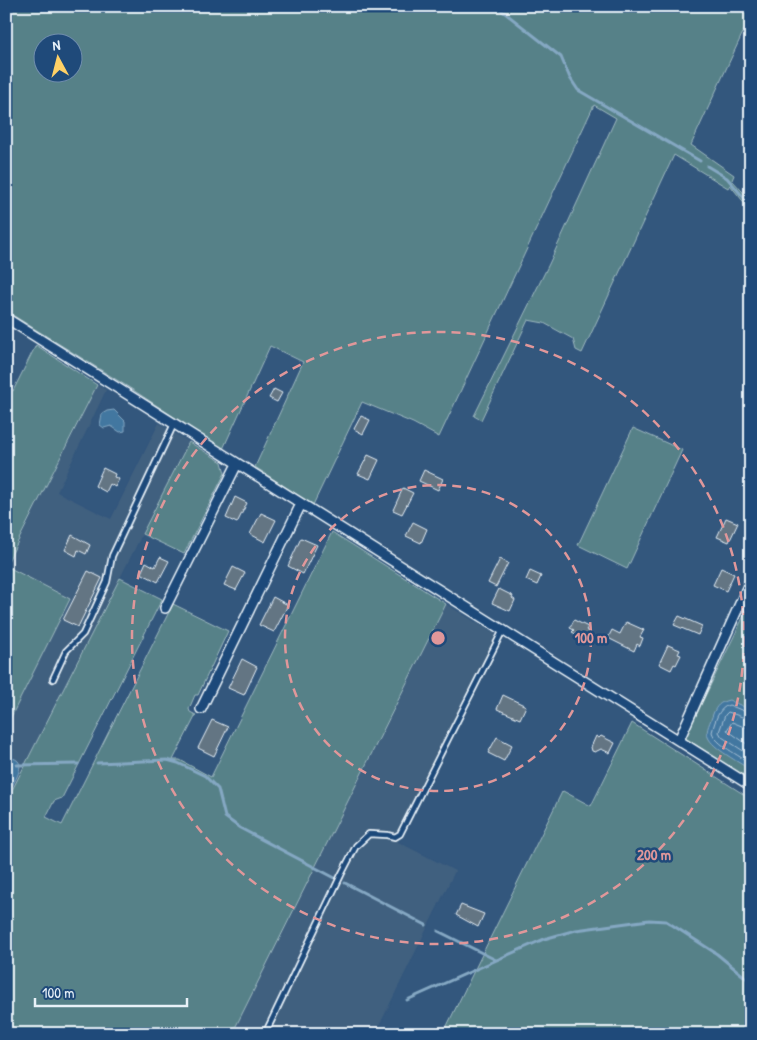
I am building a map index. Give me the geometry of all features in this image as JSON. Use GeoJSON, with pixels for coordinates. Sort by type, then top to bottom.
{"type":"FeatureCollection","features":[{"type":"Feature","properties":{"kind":"street"},"geometry":{"type":"LineString","coordinates":[[6,318],[751,786]]}},
{"type":"Feature","properties":{"kind":"street"},"geometry":{"type":"LineString","coordinates":[[165,608],[237,464]]}},
{"type":"Feature","properties":{"kind":"street"},"geometry":{"type":"LineString","coordinates":[[201,709],[301,504]]}},
{"type":"Feature","properties":{"kind":"street"},"geometry":{"type":"LineString","coordinates":[[679,740],[751,579]]}},
{"type":"Feature","properties":{"kind":"lane"},"geometry":{"type":"LineString","coordinates":[[53,679],[66,652],[83,634],[106,582],[112,556],[174,424]]}},
{"type":"Feature","properties":{"kind":"lane"},"geometry":{"type":"LineString","coordinates":[[265,1034],[356,846],[369,834],[396,837],[400,834],[503,630]]}},
{"type":"Feature","properties":{"kind":"shaded area"},"geometry":{"type":"Polygon","coordinates":[[[97,385],[106,390],[57,492],[111,519],[159,423],[189,442],[6,802],[6,727],[70,599],[6,565],[97,385]]]}},
{"type":"Feature","properties":{"kind":"shaded area"},"geometry":{"type":"Polygon","coordinates":[[[446,604],[500,637],[398,842],[455,871],[375,1034],[232,1034],[446,604]]]}},
{"type":"Feature","properties":{"kind":"green space"},"geometry":{"type":"Polygon","coordinates":[[[6,6],[751,6],[751,15],[691,145],[734,175],[732,180],[751,201],[751,211],[730,185],[728,188],[674,155],[582,353],[576,350],[573,339],[544,323],[528,320],[481,420],[474,416],[549,264],[616,118],[594,105],[439,437],[413,423],[362,402],[313,505],[255,467],[303,362],[270,346],[223,449],[6,311],[6,6]]]}},
{"type":"Feature","properties":{"kind":"green space"},"geometry":{"type":"Polygon","coordinates":[[[36,345],[97,385],[6,565],[6,405],[9,399],[6,398],[6,388],[13,391],[36,345]]]}},
{"type":"Feature","properties":{"kind":"green space"},"geometry":{"type":"Polygon","coordinates":[[[633,428],[682,450],[627,569],[578,545],[633,428]]]}},
{"type":"Feature","properties":{"kind":"green space"},"geometry":{"type":"Polygon","coordinates":[[[189,442],[222,462],[225,473],[184,554],[142,534],[189,442]]]}},
{"type":"Feature","properties":{"kind":"green space"},"geometry":{"type":"Polygon","coordinates":[[[332,532],[446,604],[232,1034],[6,1034],[6,802],[120,578],[162,599],[62,798],[54,801],[46,817],[62,825],[173,604],[228,631],[198,695],[195,695],[189,709],[190,712],[196,715],[173,760],[180,760],[211,777],[332,532]]]}},
{"type":"Feature","properties":{"kind":"green space"},"geometry":{"type":"Polygon","coordinates":[[[6,566],[70,599],[6,727],[6,566]]]}},
{"type":"Feature","properties":{"kind":"green space"},"geometry":{"type":"Polygon","coordinates":[[[751,601],[751,780],[685,738],[751,601]]]}},
{"type":"Feature","properties":{"kind":"green space"},"geometry":{"type":"Polygon","coordinates":[[[632,723],[751,799],[751,1034],[443,1034],[562,792],[591,806],[632,723]]]}},
{"type":"Feature","properties":{"kind":"water"},"geometry":{"type":"Polygon","coordinates":[[[114,410],[125,421],[125,431],[120,432],[111,426],[104,428],[100,425],[102,414],[114,410]]]}},
{"type":"Feature","properties":{"kind":"water"},"geometry":{"type":"Polygon","coordinates":[[[729,700],[751,710],[751,770],[715,746],[707,734],[715,709],[721,703],[729,700]]]}},
{"type":"Feature","properties":{"kind":"water"},"geometry":{"type":"Polygon","coordinates":[[[6,757],[16,759],[20,764],[20,768],[6,796],[6,757]]]}},
{"type":"Feature","properties":{"kind":"building"},"geometry":{"type":"Polygon","coordinates":[[[274,389],[282,393],[277,402],[269,398],[274,389]]]}},
{"type":"Feature","properties":{"kind":"building"},"geometry":{"type":"Polygon","coordinates":[[[361,416],[370,420],[363,434],[354,429],[361,416]]]}},
{"type":"Feature","properties":{"kind":"building"},"geometry":{"type":"Polygon","coordinates":[[[368,455],[379,460],[370,479],[358,474],[368,455]]]}},
{"type":"Feature","properties":{"kind":"building"},"geometry":{"type":"Polygon","coordinates":[[[103,468],[115,474],[114,477],[119,479],[115,487],[110,484],[106,492],[95,486],[103,468]]]}},
{"type":"Feature","properties":{"kind":"building"},"geometry":{"type":"Polygon","coordinates":[[[424,470],[443,479],[438,490],[419,481],[424,470]]]}},
{"type":"Feature","properties":{"kind":"building"},"geometry":{"type":"Polygon","coordinates":[[[403,488],[413,493],[402,514],[393,510],[403,488]]]}},
{"type":"Feature","properties":{"kind":"building"},"geometry":{"type":"Polygon","coordinates":[[[235,497],[247,503],[237,523],[226,518],[235,497]]]}},
{"type":"Feature","properties":{"kind":"building"},"geometry":{"type":"Polygon","coordinates":[[[261,513],[276,520],[265,542],[250,534],[261,513]]]}},
{"type":"Feature","properties":{"kind":"building"},"geometry":{"type":"Polygon","coordinates":[[[726,518],[738,523],[729,542],[717,537],[726,518]]]}},
{"type":"Feature","properties":{"kind":"building"},"geometry":{"type":"Polygon","coordinates":[[[413,522],[427,529],[421,543],[406,536],[413,522]]]}},
{"type":"Feature","properties":{"kind":"building"},"geometry":{"type":"Polygon","coordinates":[[[72,535],[90,545],[86,554],[78,550],[76,556],[65,550],[72,535]]]}},
{"type":"Feature","properties":{"kind":"building"},"geometry":{"type":"Polygon","coordinates":[[[301,538],[317,545],[303,574],[288,566],[301,538]]]}},
{"type":"Feature","properties":{"kind":"building"},"geometry":{"type":"Polygon","coordinates":[[[160,557],[169,561],[158,582],[141,573],[146,562],[155,567],[160,557]]]}},
{"type":"Feature","properties":{"kind":"building"},"geometry":{"type":"Polygon","coordinates":[[[500,559],[508,563],[496,587],[488,583],[500,559]]]}},
{"type":"Feature","properties":{"kind":"building"},"geometry":{"type":"Polygon","coordinates":[[[233,567],[245,573],[236,590],[224,585],[233,567]]]}},
{"type":"Feature","properties":{"kind":"building"},"geometry":{"type":"Polygon","coordinates":[[[721,568],[734,574],[726,591],[713,585],[721,568]]]}},
{"type":"Feature","properties":{"kind":"building"},"geometry":{"type":"Polygon","coordinates":[[[88,571],[102,578],[78,627],[63,620],[88,571]]]}},
{"type":"Feature","properties":{"kind":"building"},"geometry":{"type":"Polygon","coordinates":[[[530,571],[541,576],[537,585],[526,580],[530,571]]]}},
{"type":"Feature","properties":{"kind":"building"},"geometry":{"type":"Polygon","coordinates":[[[499,589],[513,596],[512,598],[515,600],[510,611],[492,603],[499,589]]]}},
{"type":"Feature","properties":{"kind":"building"},"geometry":{"type":"Polygon","coordinates":[[[273,597],[288,605],[274,632],[259,625],[273,597]]]}},
{"type":"Feature","properties":{"kind":"building"},"geometry":{"type":"Polygon","coordinates":[[[679,616],[702,626],[698,635],[674,625],[679,616]]]}},
{"type":"Feature","properties":{"kind":"building"},"geometry":{"type":"Polygon","coordinates":[[[574,620],[588,627],[586,630],[590,632],[587,640],[572,632],[574,630],[570,628],[574,620]]]}},
{"type":"Feature","properties":{"kind":"building"},"geometry":{"type":"Polygon","coordinates":[[[626,622],[644,630],[640,637],[643,638],[640,646],[637,644],[634,651],[608,638],[612,630],[620,634],[626,622]]]}},
{"type":"Feature","properties":{"kind":"building"},"geometry":{"type":"Polygon","coordinates":[[[668,645],[680,650],[678,654],[681,655],[671,670],[659,664],[668,645]]]}},
{"type":"Feature","properties":{"kind":"building"},"geometry":{"type":"Polygon","coordinates":[[[242,659],[257,667],[244,695],[228,688],[242,659]]]}},
{"type":"Feature","properties":{"kind":"building"},"geometry":{"type":"Polygon","coordinates":[[[503,695],[526,706],[520,719],[497,709],[503,695]]]}},
{"type":"Feature","properties":{"kind":"building"},"geometry":{"type":"Polygon","coordinates":[[[212,720],[228,727],[214,756],[198,748],[212,720]]]}},
{"type":"Feature","properties":{"kind":"building"},"geometry":{"type":"Polygon","coordinates":[[[596,736],[599,738],[601,736],[615,743],[610,753],[601,749],[595,752],[592,751],[591,747],[596,736]]]}},
{"type":"Feature","properties":{"kind":"building"},"geometry":{"type":"Polygon","coordinates":[[[497,737],[512,745],[504,761],[488,753],[497,737]]]}},
{"type":"Feature","properties":{"kind":"building"},"geometry":{"type":"Polygon","coordinates":[[[461,905],[484,914],[478,927],[456,915],[461,905]]]}},
{"type":"Feature","properties":{"kind":"waterway"},"geometry":{"type":"LineString","coordinates":[[496,6],[561,57],[570,78],[578,90],[700,161]]}},
{"type":"Feature","properties":{"kind":"waterway"},"geometry":{"type":"LineString","coordinates":[[707,166],[727,178],[751,206]]}},
{"type":"Feature","properties":{"kind":"waterway"},"geometry":{"type":"LineString","coordinates":[[97,763],[167,760],[178,763],[205,776],[218,789],[225,817],[240,828],[335,878]]}},
{"type":"Feature","properties":{"kind":"waterway"},"geometry":{"type":"LineString","coordinates":[[17,765],[78,764]]}},
{"type":"Feature","properties":{"kind":"waterway"},"geometry":{"type":"LineString","coordinates":[[345,883],[426,925]]}},
{"type":"Feature","properties":{"kind":"waterway"},"geometry":{"type":"LineString","coordinates":[[407,1000],[544,939],[576,930],[649,920],[666,921],[717,954],[751,982]]}},
{"type":"Feature","properties":{"kind":"waterway"},"geometry":{"type":"LineString","coordinates":[[438,931],[496,960]]}}]}
